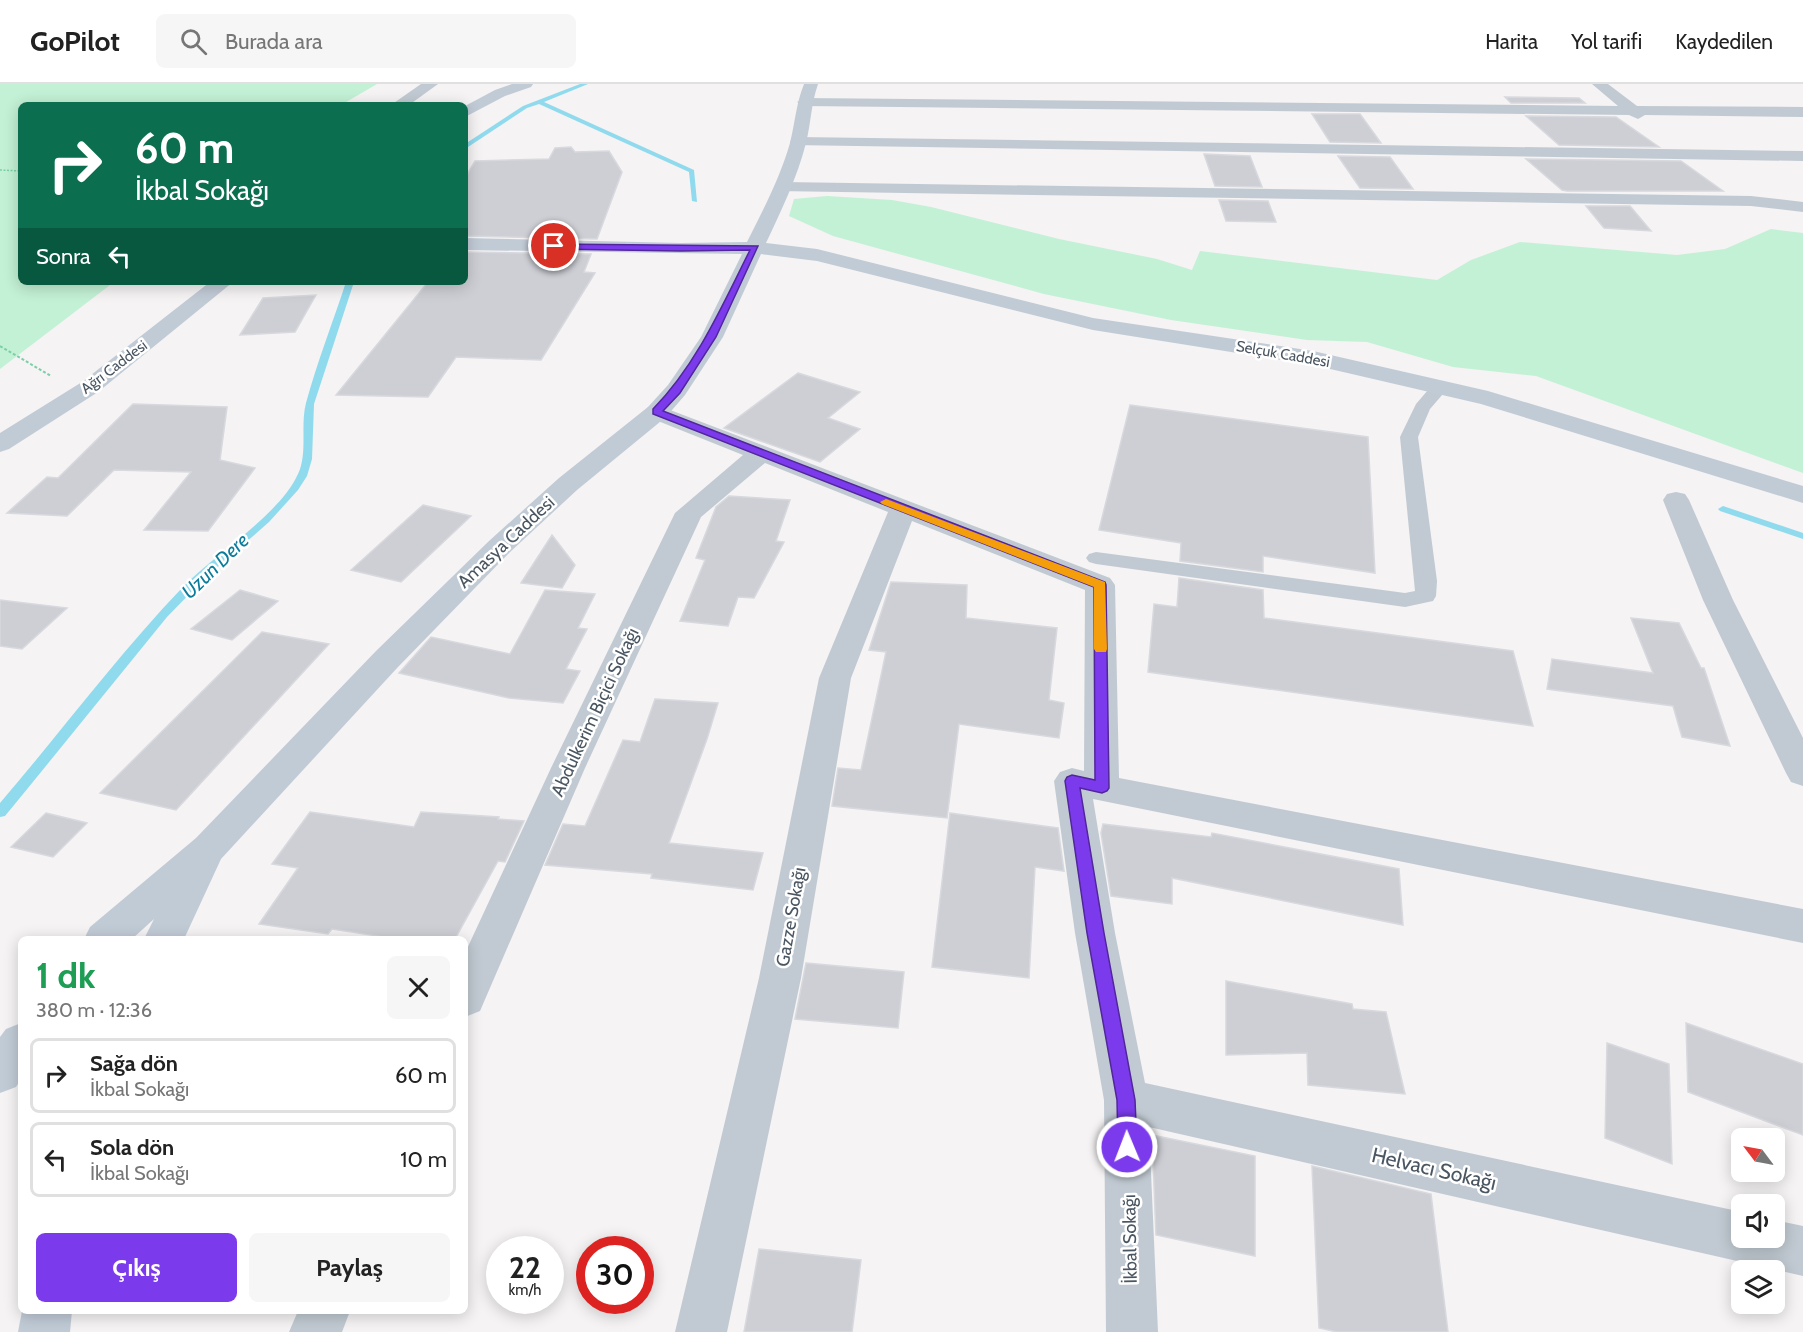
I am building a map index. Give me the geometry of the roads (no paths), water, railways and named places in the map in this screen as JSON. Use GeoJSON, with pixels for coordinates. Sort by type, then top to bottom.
{"type":"FeatureCollection","features":[{"type":"Feature","properties":{"kind":"street"},"geometry":{"type":"LineString","coordinates":[[404,102],[431,84]]}},
{"type":"Feature","properties":{"kind":"street"},"geometry":{"type":"LineString","coordinates":[[468,110],[500,93],[526,84]]}},
{"type":"Feature","properties":{"kind":"street","name":"Amasya Caddesi"},"geometry":{"type":"LineString","coordinates":[[107,936],[209,848],[387,659],[499,547],[568,484],[657,412],[677,390],[712,337],[783,187],[798,142],[804,102],[811,84]]}},
{"type":"Feature","properties":{"kind":"street"},"geometry":{"type":"LineString","coordinates":[[1599,84],[1707,168]]}},
{"type":"Feature","properties":{"kind":"street"},"geometry":{"type":"LineString","coordinates":[[1289,91],[1359,196]]}},
{"type":"Feature","properties":{"kind":"street"},"geometry":{"type":"LineString","coordinates":[[804,102],[1298,105],[1803,112]]}},
{"type":"Feature","properties":{"kind":"street"},"geometry":{"type":"LineString","coordinates":[[798,142],[1803,156]]}},
{"type":"Feature","properties":{"kind":"street"},"geometry":{"type":"LineString","coordinates":[[1725,181],[1751,201]]}},
{"type":"Feature","properties":{"kind":"street"},"geometry":{"type":"LineString","coordinates":[[783,187],[1751,201],[1800,207]]}},
{"type":"Feature","properties":{"kind":"street"},"geometry":{"type":"LineString","coordinates":[[468,244],[681,249],[755,248]]}},
{"type":"Feature","properties":{"kind":"street","name":"Selçuk Caddesi"},"geometry":{"type":"LineString","coordinates":[[755,248],[817,255],[1093,324],[1313,358],[1488,398],[1803,495]]}},
{"type":"Feature","properties":{"kind":"street","name":"Ağrı Caddesi"},"geometry":{"type":"LineString","coordinates":[[0,444],[90,387],[219,285]]}},
{"type":"Feature","properties":{"kind":"street"},"geometry":{"type":"LineString","coordinates":[[657,412],[1100,585],[1102,788],[1803,926]]}},
{"type":"Feature","properties":{"kind":"street","name":"Abdulkerim Biçici Sokağı"},"geometry":{"type":"LineString","coordinates":[[468,991],[568,768],[689,513],[761,453]]}},
{"type":"Feature","properties":{"kind":"street"},"geometry":{"type":"LineString","coordinates":[[1676,500],[1719,600],[1803,773]]}},
{"type":"Feature","properties":{"kind":"street","name":"Gazze Sokağı"},"geometry":{"type":"LineString","coordinates":[[701,1332],[780,978],[835,678],[903,509]]}},
{"type":"Feature","properties":{"kind":"street","name":"İkbal Sokağı"},"geometry":{"type":"LineString","coordinates":[[1102,788],[1072,781],[1095,933],[1126,1100],[1132,1332]]}},
{"type":"Feature","properties":{"kind":"street"},"geometry":{"type":"LineString","coordinates":[[165,936],[209,848]]}},
{"type":"Feature","properties":{"kind":"street"},"geometry":{"type":"LineString","coordinates":[[0,1072],[18,1047]]}},
{"type":"Feature","properties":{"kind":"street","name":"Helvacı Sokağı"},"geometry":{"type":"LineString","coordinates":[[1126,1100],[1731,1235]]}},
{"type":"Feature","properties":{"kind":"street","name":"Helvacı Sokağı"},"geometry":{"type":"LineString","coordinates":[[1785,1247],[1803,1251]]}},
{"type":"Feature","properties":{"kind":"street"},"geometry":{"type":"LineString","coordinates":[[44,1332],[47,1314]]}},
{"type":"Feature","properties":{"kind":"street"},"geometry":{"type":"LineString","coordinates":[[315,1332],[323,1314]]}},
{"type":"Feature","properties":{"kind":"lane"},"geometry":{"type":"LineString","coordinates":[[1096,558],[1405,600],[1425,596],[1426,581],[1409,437],[1422,408],[1440,387]]}},
{"type":"Feature","properties":{"kind":"waterway","name":"Uzun Dere"},"geometry":{"type":"LineString","coordinates":[[539,102],[585,84]]}},
{"type":"Feature","properties":{"kind":"waterway","name":"Uzun Dere"},"geometry":{"type":"LineString","coordinates":[[468,145],[525,107],[539,102]]}},
{"type":"Feature","properties":{"kind":"waterway"},"geometry":{"type":"LineString","coordinates":[[539,102],[692,171],[695,201]]}},
{"type":"Feature","properties":{"kind":"waterway","name":"Uzun Dere"},"geometry":{"type":"LineString","coordinates":[[0,812],[163,615],[201,576],[266,520],[293,490],[302,476],[307,459],[310,404],[349,285]]}},
{"type":"Feature","properties":{"kind":"waterway"},"geometry":{"type":"LineString","coordinates":[[1723,509],[1803,536]]}}]}
